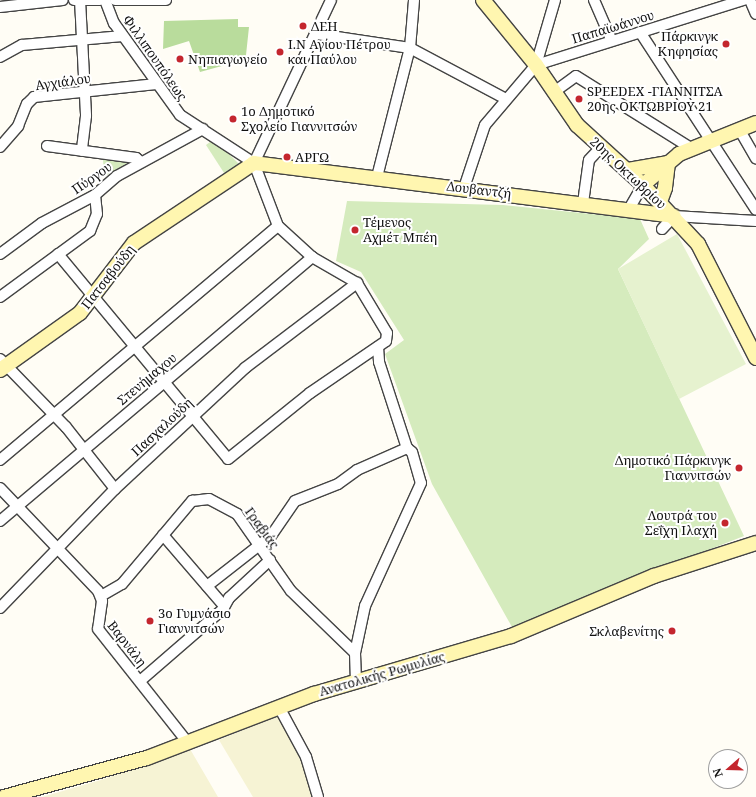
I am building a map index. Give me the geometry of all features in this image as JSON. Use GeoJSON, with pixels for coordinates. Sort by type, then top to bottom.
{"type":"FeatureCollection","features":[{"type":"Feature","properties":{"kind":"street"},"geometry":{"type":"LineString","coordinates":[[0,7],[63,0]]}},
{"type":"Feature","properties":{"kind":"street"},"geometry":{"type":"LineString","coordinates":[[82,151],[85,92],[83,39],[78,0],[100,0]]}},
{"type":"Feature","properties":{"kind":"street","name":"Φιλλιπουπόλεως"},"geometry":{"type":"LineString","coordinates":[[106,0],[122,36],[180,115],[254,164]]}},
{"type":"Feature","properties":{"kind":"street"},"geometry":{"type":"LineString","coordinates":[[115,0],[166,0]]}},
{"type":"Feature","properties":{"kind":"street"},"geometry":{"type":"LineString","coordinates":[[58,254],[228,459],[310,393],[378,347],[388,337],[357,283],[312,257],[278,226],[254,164],[317,34],[331,0]]}},
{"type":"Feature","properties":{"kind":"street"},"geometry":{"type":"LineString","coordinates":[[377,177],[410,48],[414,0]]}},
{"type":"Feature","properties":{"kind":"street","name":"20ης Οκτωβρίου"},"geometry":{"type":"LineString","coordinates":[[483,0],[536,65],[577,125],[600,147],[628,170],[674,216],[705,256],[756,358]]}},
{"type":"Feature","properties":{"kind":"street"},"geometry":{"type":"LineString","coordinates":[[464,188],[485,125],[536,65],[555,0]]}},
{"type":"Feature","properties":{"kind":"street"},"geometry":{"type":"LineString","coordinates":[[594,0],[611,39]]}},
{"type":"Feature","properties":{"kind":"street","name":"Παπαϊωάννου"},"geometry":{"type":"LineString","coordinates":[[536,65],[611,39],[640,32],[744,0]]}},
{"type":"Feature","properties":{"kind":"street"},"geometry":{"type":"LineString","coordinates":[[750,0],[756,14]]}},
{"type":"Feature","properties":{"kind":"street"},"geometry":{"type":"LineString","coordinates":[[640,32],[713,139],[756,210]]}},
{"type":"Feature","properties":{"kind":"street"},"geometry":{"type":"LineString","coordinates":[[317,34],[410,48],[506,99]]}},
{"type":"Feature","properties":{"kind":"street"},"geometry":{"type":"LineString","coordinates":[[0,57],[22,46],[122,36]]}},
{"type":"Feature","properties":{"kind":"street"},"geometry":{"type":"LineString","coordinates":[[554,92],[576,76],[691,148]]}},
{"type":"Feature","properties":{"kind":"street","name":"Αγχιάλου"},"geometry":{"type":"LineString","coordinates":[[0,147],[18,126],[31,99],[156,84]]}},
{"type":"Feature","properties":{"kind":"street"},"geometry":{"type":"LineString","coordinates":[[628,209],[643,185],[668,163],[691,148],[756,124]]}},
{"type":"Feature","properties":{"kind":"street","name":"Πύργου"},"geometry":{"type":"LineString","coordinates":[[0,254],[42,223],[96,195],[141,162],[203,129]]}},
{"type":"Feature","properties":{"kind":"street"},"geometry":{"type":"LineString","coordinates":[[739,129],[756,158]]}},
{"type":"Feature","properties":{"kind":"street"},"geometry":{"type":"LineString","coordinates":[[48,146],[136,158],[141,162]]}},
{"type":"Feature","properties":{"kind":"street"},"geometry":{"type":"LineString","coordinates":[[583,203],[589,160],[600,147]]}},
{"type":"Feature","properties":{"kind":"street"},"geometry":{"type":"LineString","coordinates":[[628,170],[668,163]]}},
{"type":"Feature","properties":{"kind":"street"},"geometry":{"type":"LineString","coordinates":[[660,202],[666,188],[668,163]]}},
{"type":"Feature","properties":{"kind":"street","name":"Δουβαντζή"},"geometry":{"type":"LineString","coordinates":[[254,164],[377,177],[674,216]]}},
{"type":"Feature","properties":{"kind":"street","name":"Πατσαβούδη"},"geometry":{"type":"LineString","coordinates":[[2,365],[80,313],[94,299],[134,243],[254,164]]}},
{"type":"Feature","properties":{"kind":"street"},"geometry":{"type":"LineString","coordinates":[[0,297],[92,228],[96,214],[96,195]]}},
{"type":"Feature","properties":{"kind":"street"},"geometry":{"type":"LineString","coordinates":[[662,229],[674,216],[756,221]]}},
{"type":"Feature","properties":{"kind":"street"},"geometry":{"type":"LineString","coordinates":[[0,460],[134,345],[278,226]]}},
{"type":"Feature","properties":{"kind":"street","name":"Στενήμαχου"},"geometry":{"type":"LineString","coordinates":[[0,522],[164,381],[312,257]]}},
{"type":"Feature","properties":{"kind":"street","name":"Πασχαλούδη"},"geometry":{"type":"LineString","coordinates":[[0,608],[54,549],[115,489],[251,362],[357,283]]}},
{"type":"Feature","properties":{"kind":"street"},"geometry":{"type":"LineString","coordinates":[[356,680],[355,653],[365,606],[421,483],[412,452],[407,448],[379,362],[378,347]]}},
{"type":"Feature","properties":{"kind":"street"},"geometry":{"type":"LineString","coordinates":[[2,365],[84,450],[115,489]]}},
{"type":"Feature","properties":{"kind":"street"},"geometry":{"type":"LineString","coordinates":[[207,586],[274,532],[296,501],[338,484],[357,470],[407,448]]}},
{"type":"Feature","properties":{"kind":"street"},"geometry":{"type":"LineString","coordinates":[[0,488],[54,549],[101,596]]}},
{"type":"Feature","properties":{"kind":"street","name":"Γραβιάς"},"geometry":{"type":"LineString","coordinates":[[101,596],[122,584],[187,505],[202,498],[232,509],[295,596],[355,653]]}},
{"type":"Feature","properties":{"kind":"street"},"geometry":{"type":"LineString","coordinates":[[163,535],[224,606]]}},
{"type":"Feature","properties":{"kind":"street","name":"Ανατολικής Ρωμυλίας"},"geometry":{"type":"LineString","coordinates":[[4,797],[188,743],[280,707],[356,680],[504,638],[654,576],[756,543]]}},
{"type":"Feature","properties":{"kind":"street"},"geometry":{"type":"LineString","coordinates":[[140,681],[224,606],[270,560]]}},
{"type":"Feature","properties":{"kind":"street","name":"Βαρνάλη"},"geometry":{"type":"LineString","coordinates":[[101,596],[97,626],[188,743]]}},
{"type":"Feature","properties":{"kind":"street"},"geometry":{"type":"LineString","coordinates":[[280,707],[306,757],[318,797]]}},
{"type":"Feature","properties":{"kind":"shaded area"},"geometry":{"type":"Polygon","coordinates":[[[277,716],[299,754],[314,797],[253,797],[219,740],[277,716]]]}},
{"type":"Feature","properties":{"kind":"shaded area"},"geometry":{"type":"Polygon","coordinates":[[[190,749],[218,797],[42,797],[101,780],[190,749]]]}},
{"type":"Feature","properties":{"kind":"green space"},"geometry":{"type":"Polygon","coordinates":[[[238,19],[238,27],[249,27],[246,55],[240,61],[200,72],[189,41],[163,49],[164,21],[238,19]]]}},
{"type":"Feature","properties":{"kind":"green space"},"geometry":{"type":"Polygon","coordinates":[[[214,139],[241,166],[226,176],[206,145],[214,139]]]}},
{"type":"Feature","properties":{"kind":"green space"},"geometry":{"type":"Polygon","coordinates":[[[103,159],[129,162],[104,177],[103,159]]]}},
{"type":"Feature","properties":{"kind":"green space"},"geometry":{"type":"Polygon","coordinates":[[[347,201],[503,205],[640,219],[649,239],[618,269],[744,536],[512,627],[432,484],[385,354],[404,340],[361,272],[336,261],[347,201]]]}},
{"type":"Feature","properties":{"kind":"green space"},"geometry":{"type":"Polygon","coordinates":[[[677,234],[746,364],[679,399],[618,269],[677,234]]]}},
{"type":"Feature","properties":{"kind":"place","name":"ΔΕΗ"},"geometry":{"type":"Point","coordinates":[303,26]}},
{"type":"Feature","properties":{"kind":"place","name":"Πάρκινγκ Κηφησίας"},"geometry":{"type":"Point","coordinates":[726,44]}},
{"type":"Feature","properties":{"kind":"place","name":"Ι.Ν Αγίου Πέτρου και Παύλου"},"geometry":{"type":"Point","coordinates":[280,52]}},
{"type":"Feature","properties":{"kind":"place","name":"Νηπιαγωγείο"},"geometry":{"type":"Point","coordinates":[180,59]}},
{"type":"Feature","properties":{"kind":"place","name":"SPEEDEX -ΓΙΑΝΝΙΤΣΑ 20ης ΟΚΤΩΒΡΙΟΥ 21"},"geometry":{"type":"Point","coordinates":[579,99]}},
{"type":"Feature","properties":{"kind":"place","name":"1ο Δημοτικό Σχολείο Γιαννιτσών"},"geometry":{"type":"Point","coordinates":[233,119]}},
{"type":"Feature","properties":{"kind":"place","name":"ΑΡΓΩ"},"geometry":{"type":"Point","coordinates":[287,157]}},
{"type":"Feature","properties":{"kind":"place","name":"Τέμενος Αχμέτ Μπέη"},"geometry":{"type":"Point","coordinates":[355,230]}},
{"type":"Feature","properties":{"kind":"place","name":"Δημοτικό Πάρκινγκ Γιαννιτσών"},"geometry":{"type":"Point","coordinates":[739,468]}},
{"type":"Feature","properties":{"kind":"place","name":"Λουτρά του Σεΐχη Ιλαχή"},"geometry":{"type":"Point","coordinates":[725,523]}},
{"type":"Feature","properties":{"kind":"place","name":"3ο Γυμνάσιο Γιαννιτσών"},"geometry":{"type":"Point","coordinates":[150,621]}},
{"type":"Feature","properties":{"kind":"place","name":"Σκλαβενίτης"},"geometry":{"type":"Point","coordinates":[672,631]}}]}
